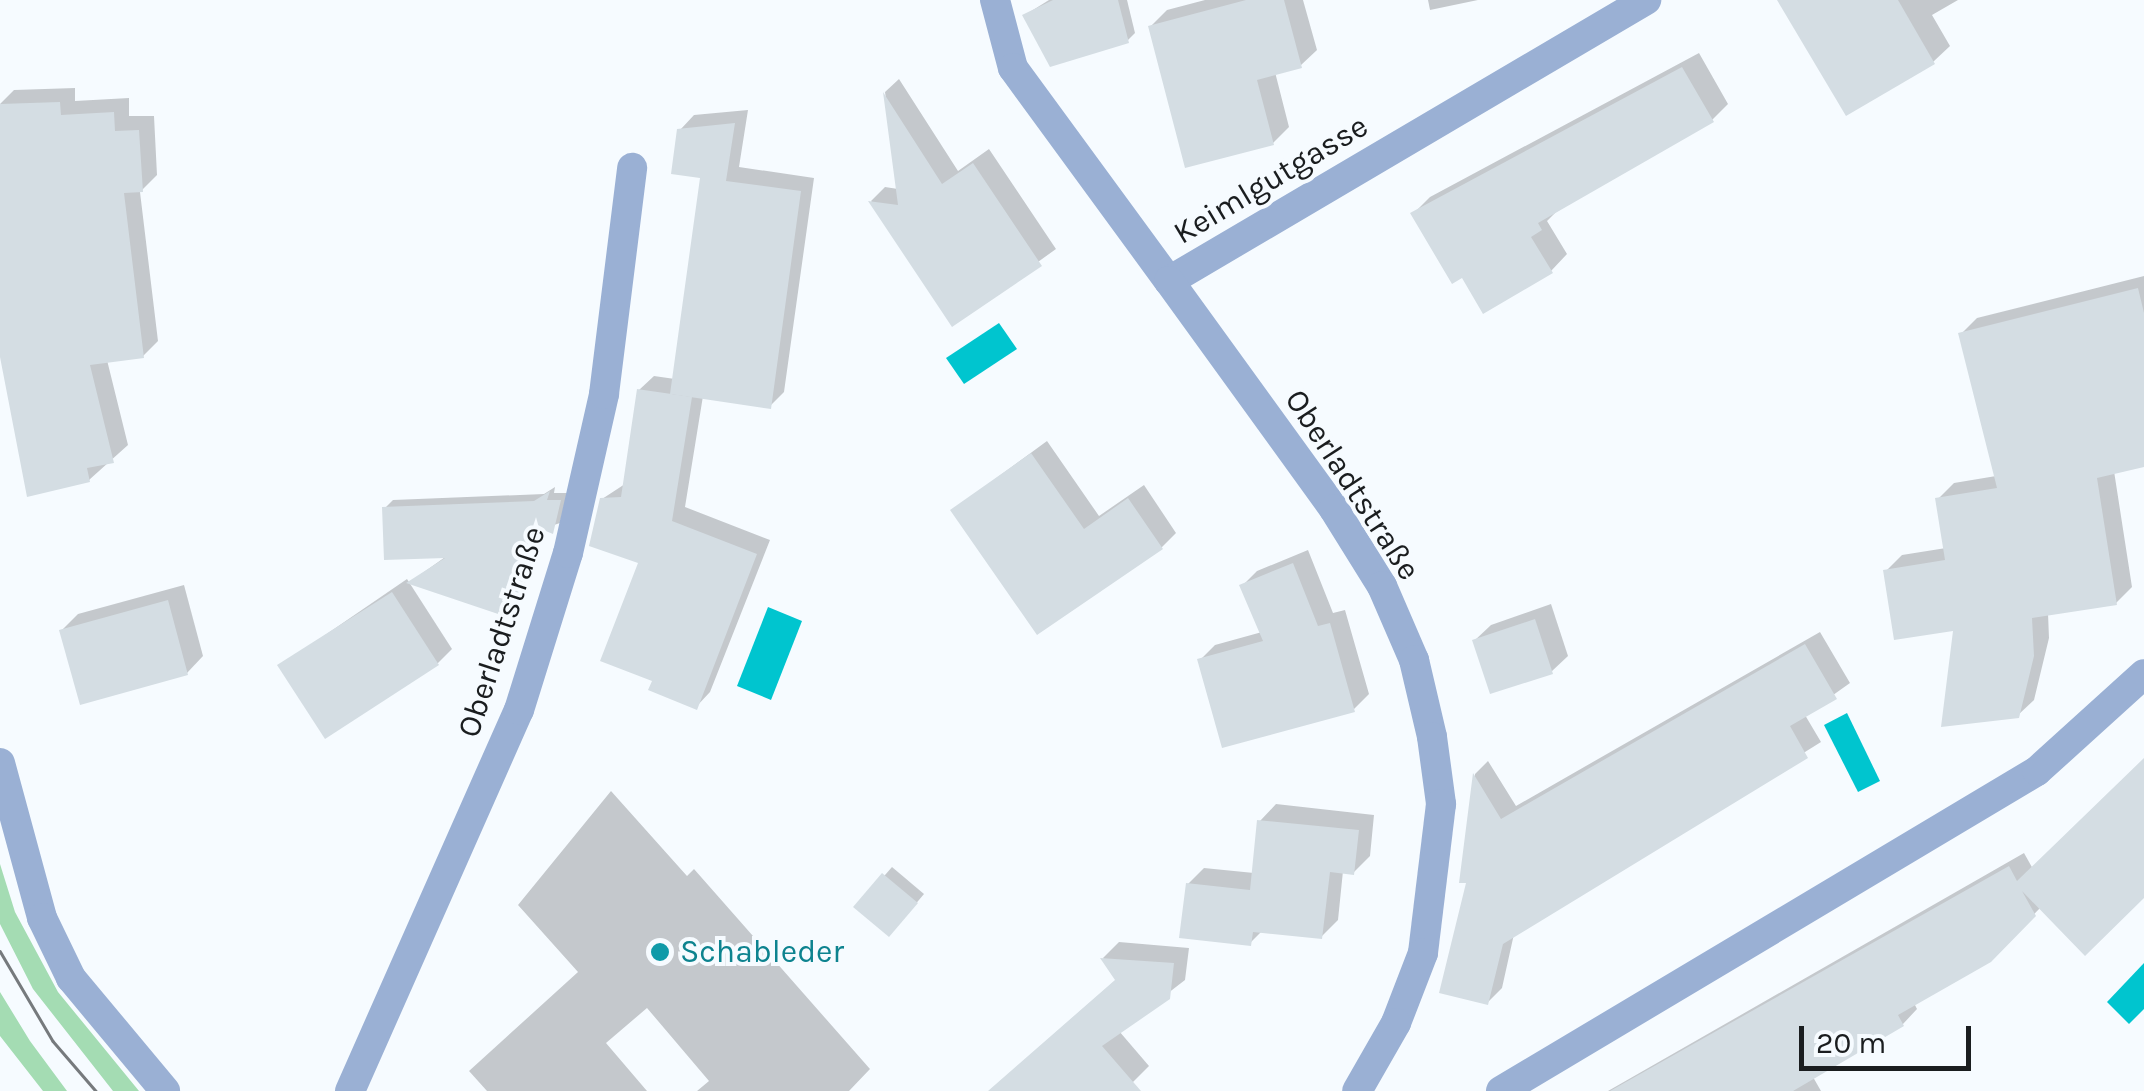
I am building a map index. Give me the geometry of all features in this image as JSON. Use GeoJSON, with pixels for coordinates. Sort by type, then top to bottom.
{"type":"FeatureCollection","features":[{"type":"Feature","properties":{"kind":"street","name":"Keimlgutgasse"},"geometry":{"type":"LineString","coordinates":[[994,0],[1014,68],[1169,281],[1646,0]]}},
{"type":"Feature","properties":{"kind":"street","name":"Oberladtstraße"},"geometry":{"type":"LineString","coordinates":[[350,1091],[519,710],[568,553],[604,394],[632,168]]}},
{"type":"Feature","properties":{"kind":"street","name":"Oberladtstraße"},"geometry":{"type":"LineString","coordinates":[[1169,281],[1334,509],[1382,586],[1414,660],[1432,736],[1441,804],[1423,953],[1396,1023],[1357,1091]]}},
{"type":"Feature","properties":{"kind":"street"},"geometry":{"type":"LineString","coordinates":[[1500,1091],[2037,771],[2144,674]]}},
{"type":"Feature","properties":{"kind":"street"},"geometry":{"type":"LineString","coordinates":[[0,763],[42,918],[64,963],[165,1091]]}},
{"type":"Feature","properties":{"kind":"green space"},"geometry":{"type":"Polygon","coordinates":[[[0,864],[15,912],[58,992],[139,1091],[113,1091],[33,989],[0,924],[0,864]]]}},
{"type":"Feature","properties":{"kind":"green space"},"geometry":{"type":"Polygon","coordinates":[[[0,992],[67,1091],[43,1091],[0,1036],[0,992]]]}},
{"type":"Feature","properties":{"kind":"water"},"geometry":{"type":"Polygon","coordinates":[[[999,323],[1017,349],[964,384],[946,358],[999,323]]]}},
{"type":"Feature","properties":{"kind":"water"},"geometry":{"type":"Polygon","coordinates":[[[768,607],[802,621],[771,700],[737,686],[768,607]]]}},
{"type":"Feature","properties":{"kind":"water"},"geometry":{"type":"Polygon","coordinates":[[[1847,713],[1880,781],[1858,792],[1824,725],[1847,713]]]}},
{"type":"Feature","properties":{"kind":"water"},"geometry":{"type":"Polygon","coordinates":[[[2144,963],[2144,1009],[2129,1024],[2107,1002],[2144,963]]]}},
{"type":"Feature","properties":{"kind":"building"},"geometry":{"type":"Polygon","coordinates":[[[1053,0],[1118,0],[1129,43],[1050,67],[1022,15],[1053,0]]]}},
{"type":"Feature","properties":{"kind":"building"},"geometry":{"type":"Polygon","coordinates":[[[1246,0],[1284,0],[1302,68],[1257,80],[1274,145],[1185,168],[1148,26],[1246,0]]]}},
{"type":"Feature","properties":{"kind":"building"},"geometry":{"type":"Polygon","coordinates":[[[1777,0],[1898,0],[1935,64],[1846,116],[1777,0]]]}},
{"type":"Feature","properties":{"kind":"building"},"geometry":{"type":"Polygon","coordinates":[[[1682,67],[1714,122],[1538,223],[1542,230],[1531,237],[1553,273],[1483,314],[1462,278],[1452,284],[1410,213],[1682,67]]]}},
{"type":"Feature","properties":{"kind":"building"},"geometry":{"type":"Polygon","coordinates":[[[883,92],[942,184],[973,163],[1042,266],[952,327],[868,201],[898,205],[883,92]]]}},
{"type":"Feature","properties":{"kind":"building"},"geometry":{"type":"Polygon","coordinates":[[[60,102],[61,115],[114,112],[115,131],[139,130],[143,192],[124,193],[144,358],[90,365],[114,463],[87,468],[90,482],[27,497],[0,357],[0,104],[60,102]]]}},
{"type":"Feature","properties":{"kind":"building"},"geometry":{"type":"Polygon","coordinates":[[[735,123],[726,181],[801,191],[771,409],[670,394],[700,178],[671,174],[677,129],[735,123]]]}},
{"type":"Feature","properties":{"kind":"building"},"geometry":{"type":"Polygon","coordinates":[[[2138,288],[2144,313],[2144,467],[2097,478],[2117,605],[2032,618],[2034,656],[2019,718],[1941,727],[1953,631],[1894,640],[1883,570],[1945,560],[1935,498],[1997,488],[1958,333],[2138,288]]]}},
{"type":"Feature","properties":{"kind":"building"},"geometry":{"type":"Polygon","coordinates":[[[637,389],[692,397],[672,521],[757,554],[697,710],[648,690],[652,681],[600,661],[638,563],[589,546],[600,498],[621,497],[637,389]]]}},
{"type":"Feature","properties":{"kind":"building"},"geometry":{"type":"Polygon","coordinates":[[[1031,453],[1084,529],[1128,498],[1163,549],[1037,635],[950,510],[1031,453]]]}},
{"type":"Feature","properties":{"kind":"building"},"geometry":{"type":"Polygon","coordinates":[[[550,491],[547,500],[561,500],[553,534],[541,529],[513,619],[406,583],[445,558],[384,560],[382,507],[534,501],[550,491]]]}},
{"type":"Feature","properties":{"kind":"building"},"geometry":{"type":"Polygon","coordinates":[[[1293,563],[1318,626],[1330,623],[1355,712],[1222,748],[1197,659],[1263,641],[1239,585],[1293,563]]]}},
{"type":"Feature","properties":{"kind":"building"},"geometry":{"type":"Polygon","coordinates":[[[392,592],[439,665],[325,739],[277,665],[392,592]]]}},
{"type":"Feature","properties":{"kind":"building"},"geometry":{"type":"Polygon","coordinates":[[[168,600],[188,675],[80,705],[59,630],[168,600]]]}},
{"type":"Feature","properties":{"kind":"building"},"geometry":{"type":"Polygon","coordinates":[[[1535,619],[1553,674],[1490,694],[1472,640],[1535,619]]]}},
{"type":"Feature","properties":{"kind":"building"},"geometry":{"type":"Polygon","coordinates":[[[1805,644],[1837,699],[1790,726],[1808,758],[1503,944],[1488,1005],[1439,993],[1466,883],[1459,883],[1473,773],[1501,819],[1805,644]]]}},
{"type":"Feature","properties":{"kind":"building"},"geometry":{"type":"Polygon","coordinates":[[[2144,758],[2144,898],[2085,956],[2022,891],[2036,916],[1991,962],[1898,1015],[1904,1026],[1793,1091],[1610,1091],[2009,866],[2017,881],[2144,758]]]}},
{"type":"Feature","properties":{"kind":"building"},"geometry":{"type":"Polygon","coordinates":[[[1257,820],[1359,830],[1354,875],[1330,872],[1322,939],[1253,932],[1251,946],[1179,938],[1186,883],[1250,890],[1257,820]]]}},
{"type":"Feature","properties":{"kind":"building"},"geometry":{"type":"Polygon","coordinates":[[[882,873],[918,903],[889,937],[853,907],[882,873]]]}},
{"type":"Feature","properties":{"kind":"building"},"geometry":{"type":"Polygon","coordinates":[[[1100,958],[1174,963],[1170,999],[1102,1046],[1141,1091],[988,1091],[1115,980],[1100,958]]]}},
{"type":"Feature","properties":{"kind":"tram line"},"geometry":{"type":"LineString","coordinates":[[0,951],[53,1041],[96,1091]]}},
{"type":"Feature","properties":{"kind":"place","name":"Schableder"},"geometry":{"type":"Point","coordinates":[660,952]}}]}
